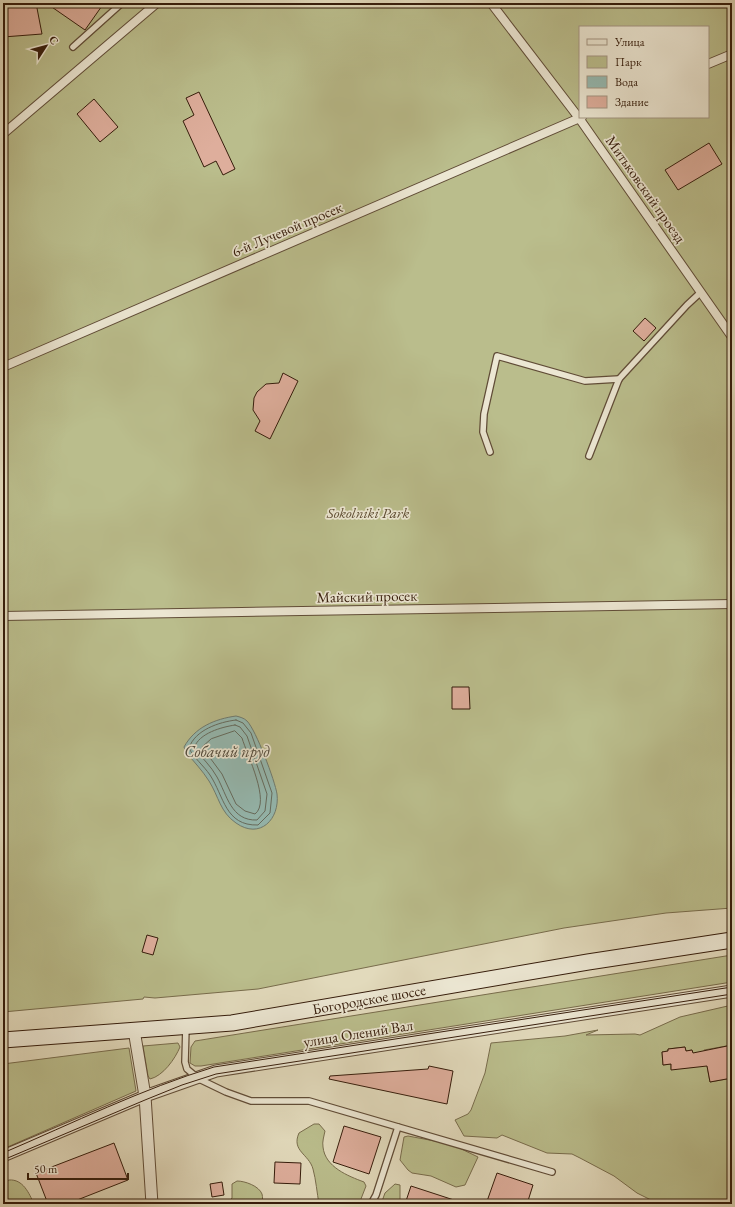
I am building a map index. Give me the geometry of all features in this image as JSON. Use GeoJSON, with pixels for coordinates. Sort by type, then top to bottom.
{"type":"FeatureCollection","features":[{"type":"Feature","properties":{"kind":"main road","name":"Богородское шоссе"},"geometry":{"type":"LineString","coordinates":[[3,1040],[232,1022],[588,962],[732,940]]}},
{"type":"Feature","properties":{"kind":"street"},"geometry":{"type":"LineString","coordinates":[[3,134],[157,3]]}},
{"type":"Feature","properties":{"kind":"street","name":"Митьковский проезд"},"geometry":{"type":"LineString","coordinates":[[491,3],[579,115]]}},
{"type":"Feature","properties":{"kind":"street"},"geometry":{"type":"LineString","coordinates":[[709,64],[732,54]]}},
{"type":"Feature","properties":{"kind":"street","name":"Митьковский проезд"},"geometry":{"type":"LineString","coordinates":[[581,118],[732,337]]}},
{"type":"Feature","properties":{"kind":"street","name":"6-й Лучевой просек"},"geometry":{"type":"LineString","coordinates":[[3,367],[581,118]]}},
{"type":"Feature","properties":{"kind":"street","name":"Майский просек"},"geometry":{"type":"LineString","coordinates":[[3,616],[732,604]]}},
{"type":"Feature","properties":{"kind":"street","name":"улица Олений Вал"},"geometry":{"type":"LineString","coordinates":[[3,1156],[145,1096],[216,1071],[732,990]]}},
{"type":"Feature","properties":{"kind":"street"},"geometry":{"type":"LineString","coordinates":[[134,1030],[145,1096],[152,1204]]}},
{"type":"Feature","properties":{"kind":"lane"},"geometry":{"type":"LineString","coordinates":[[72,47],[122,3]]}},
{"type":"Feature","properties":{"kind":"lane"},"geometry":{"type":"LineString","coordinates":[[589,456],[619,379],[687,305],[701,292]]}},
{"type":"Feature","properties":{"kind":"lane"},"geometry":{"type":"LineString","coordinates":[[490,452],[483,432],[484,414],[497,356],[585,381],[619,379]]}},
{"type":"Feature","properties":{"kind":"lane"},"geometry":{"type":"LineString","coordinates":[[186,1026],[184,1062],[187,1069],[196,1077],[226,1092],[251,1101],[309,1101],[552,1172]]}},
{"type":"Feature","properties":{"kind":"lane"},"geometry":{"type":"LineString","coordinates":[[371,1204],[376,1195],[398,1127]]}},
{"type":"Feature","properties":{"kind":"green space","name":"Sokolniki Park"},"geometry":{"type":"Polygon","coordinates":[[[3,3],[732,3],[732,908],[666,913],[564,928],[258,989],[155,998],[144,997],[143,999],[3,1012],[3,3]]]}},
{"type":"Feature","properties":{"kind":"green space"},"geometry":{"type":"Polygon","coordinates":[[[732,955],[732,982],[201,1066],[195,1066],[190,1063],[191,1047],[195,1041],[732,955]]]}},
{"type":"Feature","properties":{"kind":"green space"},"geometry":{"type":"Polygon","coordinates":[[[732,1005],[732,1045],[704,1050],[710,1082],[732,1078],[732,1204],[659,1204],[637,1193],[614,1176],[572,1154],[547,1153],[502,1135],[497,1138],[464,1136],[455,1120],[468,1114],[471,1110],[485,1073],[491,1043],[565,1036],[598,1030],[586,1035],[640,1035],[680,1017],[732,1005]],[[685,1047],[668,1049],[668,1051],[662,1052],[663,1065],[671,1064],[671,1069],[694,1067],[692,1050],[686,1051],[685,1047]]]}},
{"type":"Feature","properties":{"kind":"green space"},"geometry":{"type":"Polygon","coordinates":[[[178,1043],[180,1047],[172,1062],[164,1071],[150,1079],[148,1076],[143,1046],[178,1043]]]}},
{"type":"Feature","properties":{"kind":"green space"},"geometry":{"type":"Polygon","coordinates":[[[129,1048],[136,1091],[3,1149],[3,1064],[129,1048]]]}},
{"type":"Feature","properties":{"kind":"green space"},"geometry":{"type":"Polygon","coordinates":[[[314,1124],[319,1124],[325,1131],[323,1145],[328,1160],[338,1170],[364,1182],[366,1186],[359,1204],[319,1204],[313,1169],[297,1144],[299,1133],[314,1124]]]}},
{"type":"Feature","properties":{"kind":"green space"},"geometry":{"type":"Polygon","coordinates":[[[408,1136],[451,1144],[478,1157],[465,1185],[456,1187],[431,1176],[412,1173],[408,1170],[400,1160],[404,1137],[408,1136]]]}},
{"type":"Feature","properties":{"kind":"green space"},"geometry":{"type":"Polygon","coordinates":[[[9,1180],[14,1180],[22,1184],[28,1191],[34,1204],[3,1204],[3,1183],[9,1180]]]}},
{"type":"Feature","properties":{"kind":"green space"},"geometry":{"type":"Polygon","coordinates":[[[237,1181],[255,1186],[262,1194],[263,1204],[228,1204],[232,1198],[232,1184],[237,1181]]]}},
{"type":"Feature","properties":{"kind":"green space"},"geometry":{"type":"Polygon","coordinates":[[[395,1184],[400,1185],[400,1204],[381,1204],[385,1193],[395,1184]]]}},
{"type":"Feature","properties":{"kind":"water","name":"Собачий пруд"},"geometry":{"type":"Polygon","coordinates":[[[236,716],[243,718],[251,726],[260,745],[276,788],[277,803],[272,819],[260,828],[245,828],[236,823],[226,814],[209,781],[186,752],[184,747],[194,734],[206,725],[221,719],[236,716]]]}},
{"type":"Feature","properties":{"kind":"building"},"geometry":{"type":"Polygon","coordinates":[[[3,3],[36,3],[42,34],[3,37],[3,3]]]}},
{"type":"Feature","properties":{"kind":"building"},"geometry":{"type":"Polygon","coordinates":[[[46,3],[104,3],[85,30],[46,3]]]}},
{"type":"Feature","properties":{"kind":"building"},"geometry":{"type":"Polygon","coordinates":[[[199,92],[235,169],[223,175],[216,161],[204,167],[183,121],[194,115],[186,98],[199,92]]]}},
{"type":"Feature","properties":{"kind":"building"},"geometry":{"type":"Polygon","coordinates":[[[94,99],[118,127],[100,142],[77,114],[94,99]]]}},
{"type":"Feature","properties":{"kind":"building"},"geometry":{"type":"Polygon","coordinates":[[[709,143],[722,164],[678,190],[665,170],[709,143]]]}},
{"type":"Feature","properties":{"kind":"building"},"geometry":{"type":"Polygon","coordinates":[[[645,318],[656,328],[644,341],[633,331],[645,318]]]}},
{"type":"Feature","properties":{"kind":"building"},"geometry":{"type":"Polygon","coordinates":[[[283,373],[298,381],[270,439],[255,431],[260,421],[253,410],[254,398],[257,392],[266,384],[279,383],[283,373]]]}},
{"type":"Feature","properties":{"kind":"building"},"geometry":{"type":"Polygon","coordinates":[[[452,687],[469,687],[470,709],[452,709],[452,687]]]}},
{"type":"Feature","properties":{"kind":"building"},"geometry":{"type":"Polygon","coordinates":[[[147,935],[158,938],[153,955],[142,952],[147,935]]]}},
{"type":"Feature","properties":{"kind":"building"},"geometry":{"type":"Polygon","coordinates":[[[732,1045],[732,1078],[710,1082],[707,1066],[671,1070],[671,1064],[663,1065],[662,1052],[668,1051],[668,1049],[685,1047],[686,1051],[692,1050],[693,1053],[732,1045]]]}},
{"type":"Feature","properties":{"kind":"building"},"geometry":{"type":"Polygon","coordinates":[[[429,1066],[453,1071],[447,1104],[329,1079],[330,1076],[428,1069],[429,1066]]]}},
{"type":"Feature","properties":{"kind":"building"},"geometry":{"type":"Polygon","coordinates":[[[344,1126],[381,1137],[369,1174],[333,1162],[344,1126]]]}},
{"type":"Feature","properties":{"kind":"building"},"geometry":{"type":"Polygon","coordinates":[[[114,1143],[128,1180],[67,1204],[48,1204],[36,1173],[114,1143]]]}},
{"type":"Feature","properties":{"kind":"building"},"geometry":{"type":"Polygon","coordinates":[[[275,1162],[301,1163],[300,1184],[274,1183],[275,1162]]]}},
{"type":"Feature","properties":{"kind":"building"},"geometry":{"type":"Polygon","coordinates":[[[497,1173],[533,1185],[527,1204],[486,1204],[497,1173]]]}},
{"type":"Feature","properties":{"kind":"building"},"geometry":{"type":"Polygon","coordinates":[[[222,1182],[224,1195],[212,1197],[210,1184],[222,1182]]]}},
{"type":"Feature","properties":{"kind":"building"},"geometry":{"type":"Polygon","coordinates":[[[411,1186],[460,1202],[460,1204],[405,1204],[411,1186]]]}},
{"type":"Feature","properties":{"kind":"tram line"},"geometry":{"type":"LineString","coordinates":[[3,1153],[134,1096],[214,1067],[732,987]]}},
{"type":"Feature","properties":{"kind":"tram line"},"geometry":{"type":"LineString","coordinates":[[3,1160],[182,1085],[216,1074],[732,994]]}}]}
